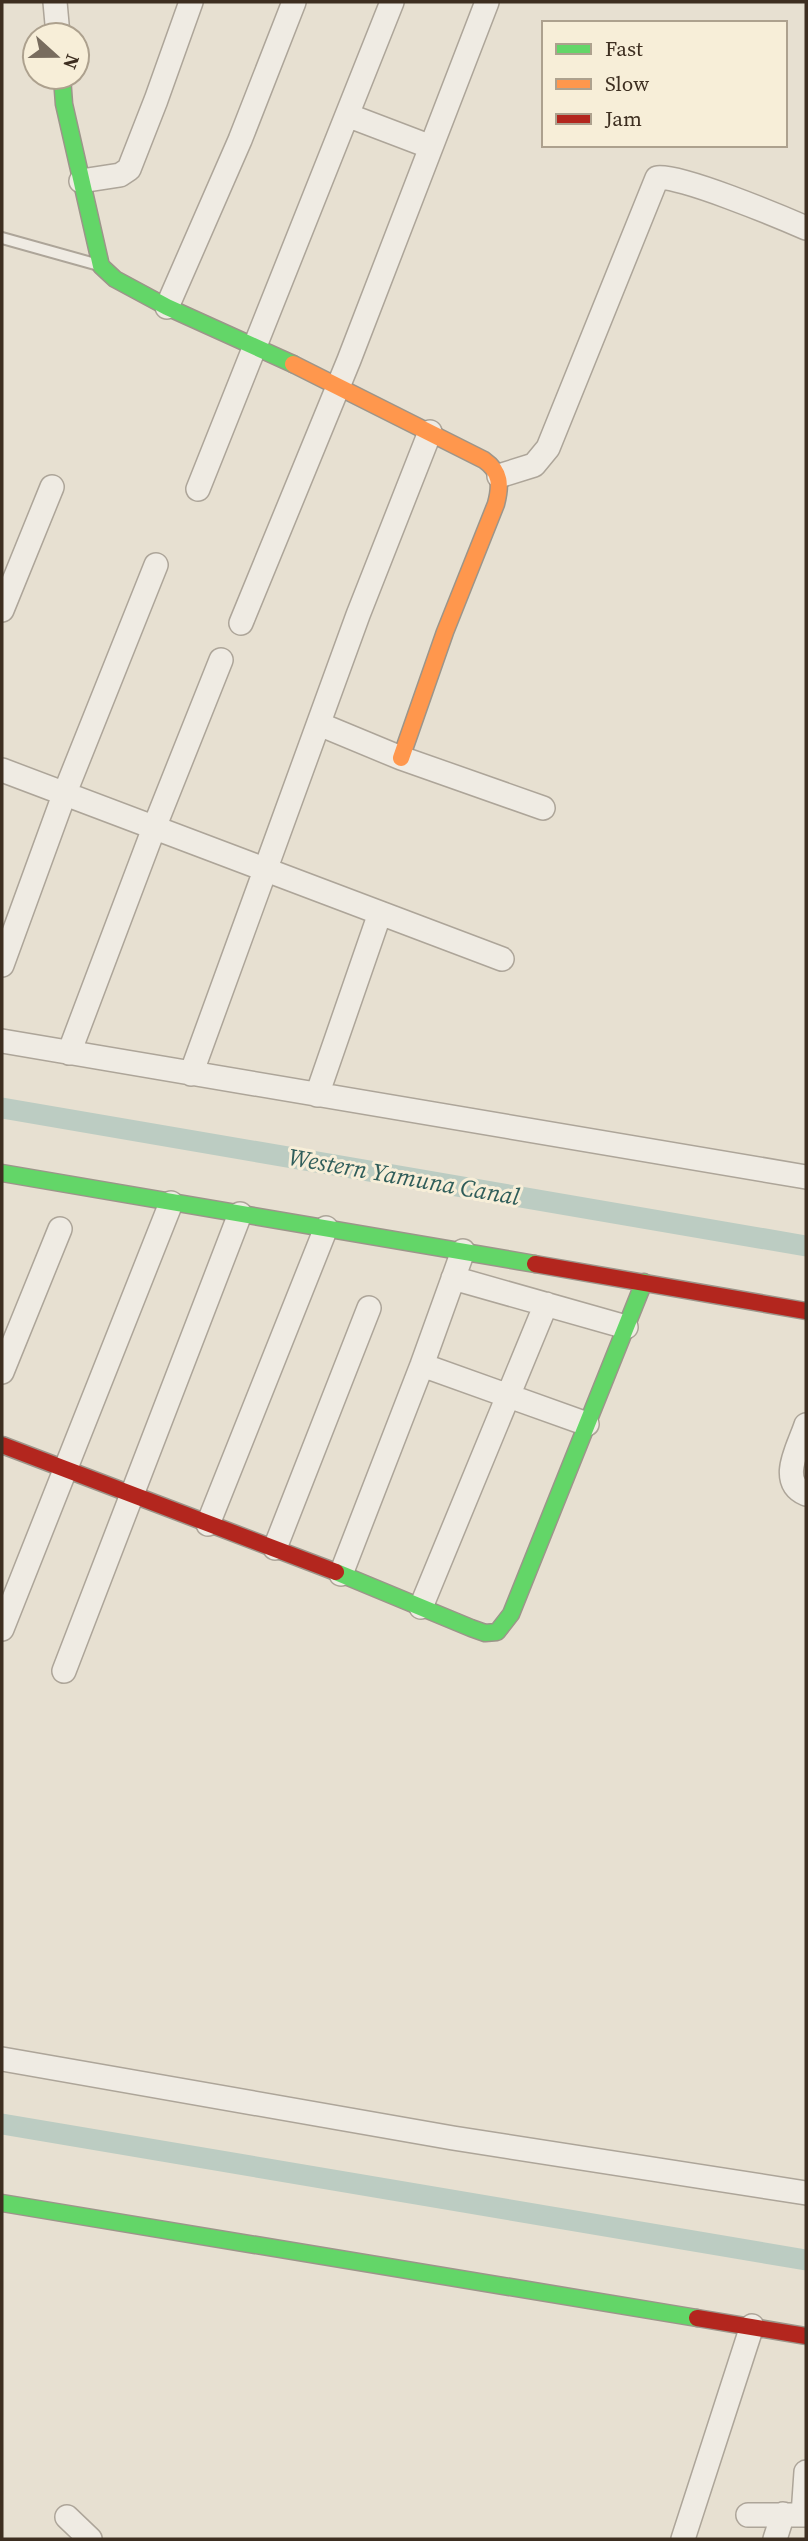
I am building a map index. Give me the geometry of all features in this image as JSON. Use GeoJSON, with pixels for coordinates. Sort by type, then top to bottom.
{"type":"FeatureCollection","features":[{"type":"Feature","properties":{"kind":"street"},"geometry":{"type":"LineString","coordinates":[[55,2],[57,21]]}},
{"type":"Feature","properties":{"kind":"street"},"geometry":{"type":"LineString","coordinates":[[81,181],[120,175],[128,169],[191,2]]}},
{"type":"Feature","properties":{"kind":"street"},"geometry":{"type":"LineString","coordinates":[[167,307],[240,140],[294,2]]}},
{"type":"Feature","properties":{"kind":"street"},"geometry":{"type":"LineString","coordinates":[[198,489],[392,2]]}},
{"type":"Feature","properties":{"kind":"street"},"geometry":{"type":"LineString","coordinates":[[240,623],[337,386],[486,2]]}},
{"type":"Feature","properties":{"kind":"street"},"geometry":{"type":"LineString","coordinates":[[63,91],[101,266],[115,279],[167,307],[256,346],[430,432],[484,460],[493,466],[499,476],[500,489],[496,504],[445,632],[401,758]]}},
{"type":"Feature","properties":{"kind":"street"},"geometry":{"type":"LineString","coordinates":[[347,115],[431,147]]}},
{"type":"Feature","properties":{"kind":"street"},"geometry":{"type":"LineString","coordinates":[[499,476],[534,465],[548,448],[657,178],[666,176],[687,181],[806,228]]}},
{"type":"Feature","properties":{"kind":"street"},"geometry":{"type":"LineString","coordinates":[[191,1074],[358,615],[430,432]]}},
{"type":"Feature","properties":{"kind":"street"},"geometry":{"type":"LineString","coordinates":[[2,610],[52,487]]}},
{"type":"Feature","properties":{"kind":"street"},"geometry":{"type":"LineString","coordinates":[[2,965],[64,795],[156,565]]}},
{"type":"Feature","properties":{"kind":"street"},"geometry":{"type":"LineString","coordinates":[[69,1054],[221,660]]}},
{"type":"Feature","properties":{"kind":"street"},"geometry":{"type":"LineString","coordinates":[[319,724],[401,758],[543,808]]}},
{"type":"Feature","properties":{"kind":"street"},"geometry":{"type":"LineString","coordinates":[[2,770],[502,959]]}},
{"type":"Feature","properties":{"kind":"street"},"geometry":{"type":"LineString","coordinates":[[317,1095],[380,913]]}},
{"type":"Feature","properties":{"kind":"street"},"geometry":{"type":"LineString","coordinates":[[2,1041],[806,1177]]}},
{"type":"Feature","properties":{"kind":"street"},"geometry":{"type":"LineString","coordinates":[[2,1173],[806,1311]]}},
{"type":"Feature","properties":{"kind":"street"},"geometry":{"type":"LineString","coordinates":[[2,1629],[171,1203]]}},
{"type":"Feature","properties":{"kind":"street"},"geometry":{"type":"LineString","coordinates":[[64,1671],[240,1214]]}},
{"type":"Feature","properties":{"kind":"street"},"geometry":{"type":"LineString","coordinates":[[208,1524],[326,1228]]}},
{"type":"Feature","properties":{"kind":"street"},"geometry":{"type":"LineString","coordinates":[[2,1373],[60,1229]]}},
{"type":"Feature","properties":{"kind":"street"},"geometry":{"type":"LineString","coordinates":[[341,1574],[463,1251]]}},
{"type":"Feature","properties":{"kind":"street"},"geometry":{"type":"LineString","coordinates":[[453,1278],[626,1327]]}},
{"type":"Feature","properties":{"kind":"street"},"geometry":{"type":"LineString","coordinates":[[2,1445],[275,1548],[485,1633],[497,1632],[505,1626],[512,1614],[644,1282]]}},
{"type":"Feature","properties":{"kind":"street"},"geometry":{"type":"LineString","coordinates":[[421,1607],[545,1304]]}},
{"type":"Feature","properties":{"kind":"street"},"geometry":{"type":"LineString","coordinates":[[275,1548],[369,1308]]}},
{"type":"Feature","properties":{"kind":"street"},"geometry":{"type":"LineString","coordinates":[[422,1365],[587,1424]]}},
{"type":"Feature","properties":{"kind":"street"},"geometry":{"type":"LineString","coordinates":[[806,1424],[790,1473],[791,1482],[806,1494]]}},
{"type":"Feature","properties":{"kind":"street"},"geometry":{"type":"LineString","coordinates":[[2,2059],[467,2140],[806,2193]]}},
{"type":"Feature","properties":{"kind":"street"},"geometry":{"type":"LineString","coordinates":[[2,2203],[276,2246],[806,2336]]}},
{"type":"Feature","properties":{"kind":"street"},"geometry":{"type":"LineString","coordinates":[[683,2539],[752,2326]]}},
{"type":"Feature","properties":{"kind":"street"},"geometry":{"type":"LineString","coordinates":[[775,2539],[798,2514],[806,2472]]}},
{"type":"Feature","properties":{"kind":"street"},"geometry":{"type":"LineString","coordinates":[[748,2515],[798,2514]]}},
{"type":"Feature","properties":{"kind":"street"},"geometry":{"type":"LineString","coordinates":[[67,2517],[90,2539]]}},
{"type":"Feature","properties":{"kind":"lane"},"geometry":{"type":"LineString","coordinates":[[2,238],[101,266]]}},
{"type":"Feature","properties":{"kind":"waterway","name":"Western Yamuna Canal"},"geometry":{"type":"LineString","coordinates":[[2,1108],[806,1246]]}},
{"type":"Feature","properties":{"kind":"waterway"},"geometry":{"type":"LineString","coordinates":[[2,2124],[806,2260]]}},
{"type":"Feature","properties":{"kind":"traffic: fast"},"geometry":{"type":"LineString","coordinates":[[63,91],[101,266],[115,279],[167,307],[293,364]]}},
{"type":"Feature","properties":{"kind":"traffic: fast"},"geometry":{"type":"LineString","coordinates":[[2,1173],[535,1264]]}},
{"type":"Feature","properties":{"kind":"traffic: fast"},"geometry":{"type":"LineString","coordinates":[[336,1572],[471,1628],[485,1633],[497,1632],[511,1614],[644,1282]]}},
{"type":"Feature","properties":{"kind":"traffic: fast"},"geometry":{"type":"LineString","coordinates":[[2,2203],[697,2318]]}},
{"type":"Feature","properties":{"kind":"traffic: slow"},"geometry":{"type":"LineString","coordinates":[[293,364],[484,460],[497,474],[499,491],[496,504],[445,632],[401,758]]}},
{"type":"Feature","properties":{"kind":"traffic: jam"},"geometry":{"type":"LineString","coordinates":[[535,1264],[806,1311]]}},
{"type":"Feature","properties":{"kind":"traffic: jam"},"geometry":{"type":"LineString","coordinates":[[2,1445],[336,1572]]}},
{"type":"Feature","properties":{"kind":"traffic: jam"},"geometry":{"type":"LineString","coordinates":[[697,2318],[806,2336]]}}]}
